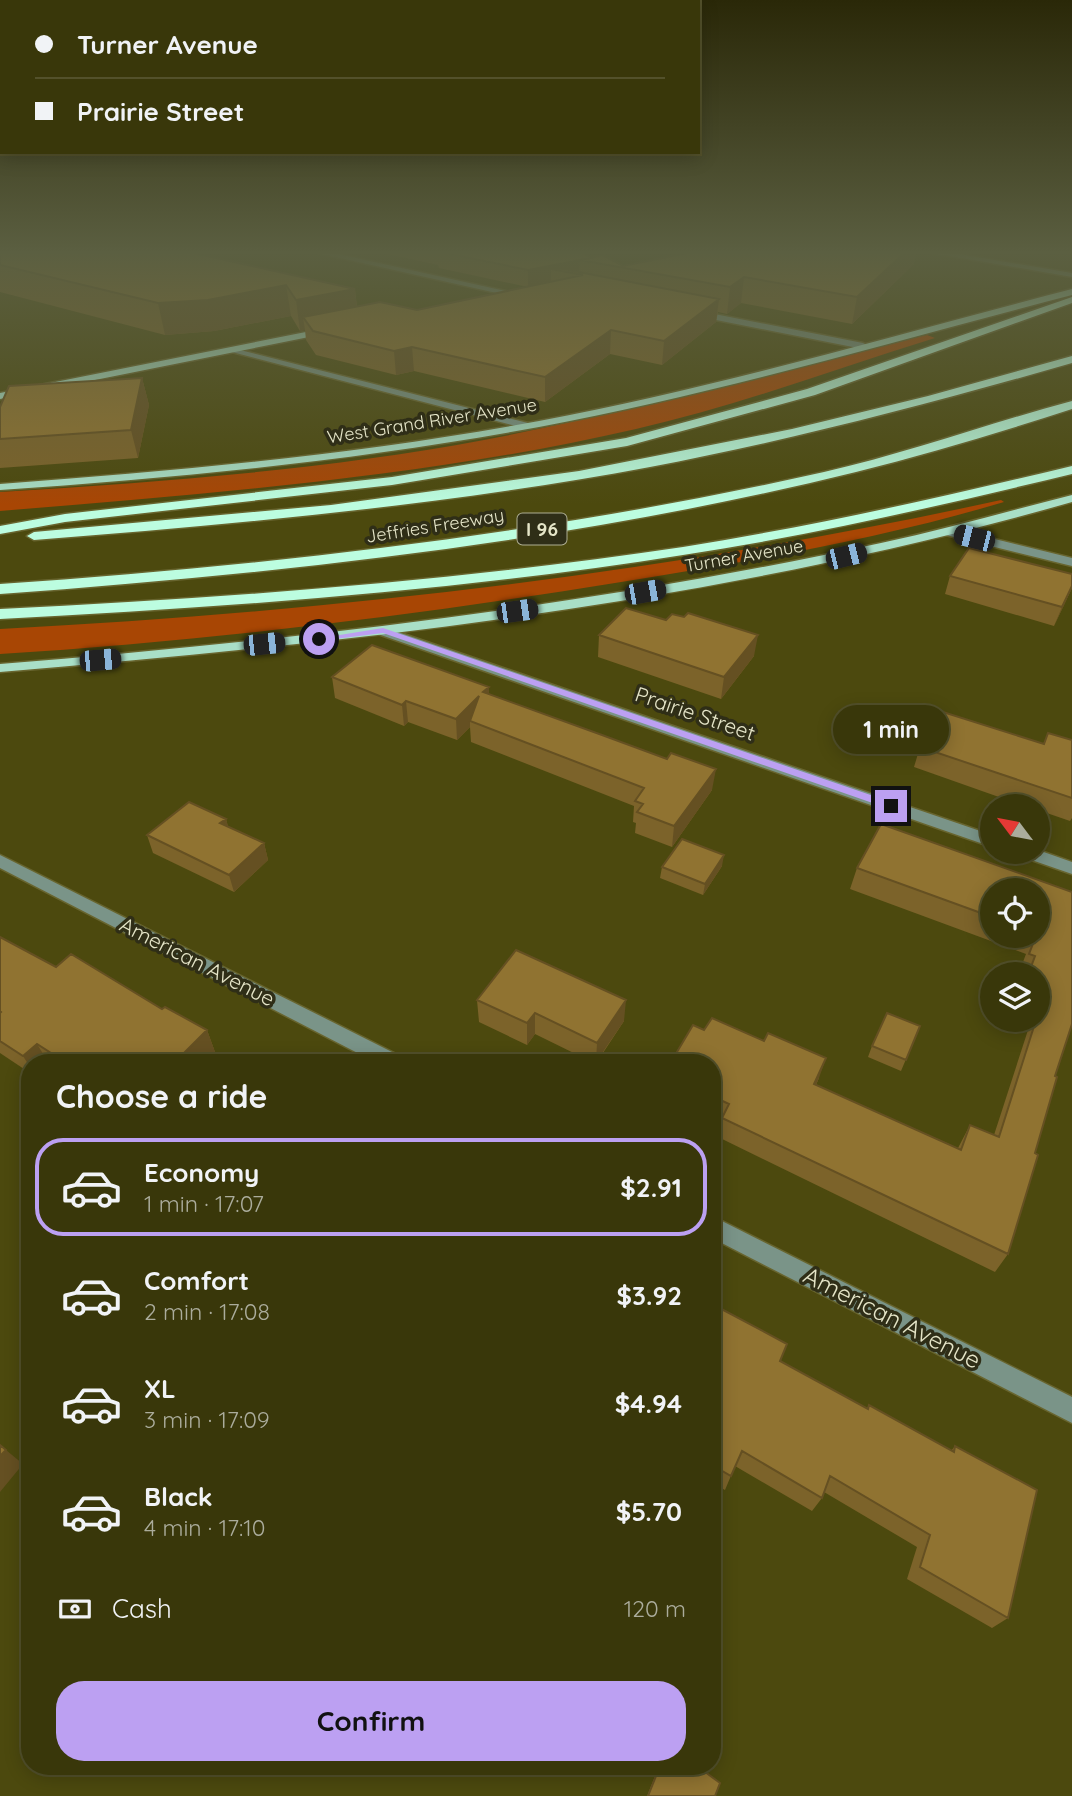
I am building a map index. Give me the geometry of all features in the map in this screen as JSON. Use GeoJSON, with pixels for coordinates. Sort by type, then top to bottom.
{"type":"FeatureCollection","features":[{"type":"Feature","properties":{"kind":"highway"},"geometry":{"type":"LineString","coordinates":[[0,530],[65,518],[393,481],[627,442],[811,392],[968,337]]}},
{"type":"Feature","properties":{"kind":"highway","name":"Jeffries Freeway"},"geometry":{"type":"LineString","coordinates":[[0,538],[229,521],[509,486],[714,450],[809,429],[962,392],[1072,359]]}},
{"type":"Feature","properties":{"kind":"highway","name":"Jeffries Freeway"},"geometry":{"type":"LineString","coordinates":[[0,589],[97,583],[378,555],[615,517],[825,476],[964,439],[1072,405]]}},
{"type":"Feature","properties":{"kind":"highway"},"geometry":{"type":"LineString","coordinates":[[0,614],[302,596],[631,559],[931,505],[1072,470]]}},
{"type":"Feature","properties":{"kind":"main road"},"geometry":{"type":"LineString","coordinates":[[0,396],[297,337]]}},
{"type":"Feature","properties":{"kind":"main road","name":"West Grand River Avenue"},"geometry":{"type":"LineString","coordinates":[[0,487],[99,480],[464,437],[694,388],[899,337]]}},
{"type":"Feature","properties":{"kind":"main road","name":"Turner Avenue"},"geometry":{"type":"LineString","coordinates":[[0,668],[383,631],[625,595],[846,556],[950,532],[1072,498]]}},
{"type":"Feature","properties":{"kind":"street"},"geometry":{"type":"LineString","coordinates":[[816,337],[863,346]]}},
{"type":"Feature","properties":{"kind":"street"},"geometry":{"type":"LineString","coordinates":[[235,349],[524,425]]}},
{"type":"Feature","properties":{"kind":"street"},"geometry":{"type":"LineString","coordinates":[[950,532],[1072,562]]}},
{"type":"Feature","properties":{"kind":"street","name":"Prairie Street"},"geometry":{"type":"LineString","coordinates":[[383,631],[980,837]]}},
{"type":"Feature","properties":{"kind":"street"},"geometry":{"type":"LineString","coordinates":[[1050,860],[1072,868]]}},
{"type":"Feature","properties":{"kind":"street","name":"American Avenue"},"geometry":{"type":"LineString","coordinates":[[0,861],[377,1054]]}},
{"type":"Feature","properties":{"kind":"street","name":"American Avenue"},"geometry":{"type":"LineString","coordinates":[[721,1231],[1072,1410]]}},
{"type":"Feature","properties":{"kind":"shaded area"},"geometry":{"type":"Polygon","coordinates":[[[919,337],[935,338],[674,420],[558,446],[479,460],[320,481],[0,511],[0,492],[182,479],[303,467],[424,450],[540,429],[919,337]]]}},
{"type":"Feature","properties":{"kind":"shaded area"},"geometry":{"type":"Polygon","coordinates":[[[1001,500],[1004,502],[956,516],[811,549],[539,595],[232,635],[0,654],[0,629],[253,612],[503,585],[752,548],[1001,500]]]}},
{"type":"Feature","properties":{"kind":"building"},"geometry":{"type":"Polygon","coordinates":[[[337,337],[601,337],[545,377],[412,347],[394,351],[337,337]]]}},
{"type":"Feature","properties":{"kind":"building"},"geometry":{"type":"Polygon","coordinates":[[[644,337],[669,337],[664,341],[644,337]]]}},
{"type":"Feature","properties":{"kind":"building"},"geometry":{"type":"Polygon","coordinates":[[[142,378],[131,430],[0,439],[0,407],[9,386],[142,378]]]}},
{"type":"Feature","properties":{"kind":"building"},"geometry":{"type":"Polygon","coordinates":[[[969,548],[1072,574],[1072,586],[1062,607],[950,576],[969,548]]]}},
{"type":"Feature","properties":{"kind":"building"},"geometry":{"type":"Polygon","coordinates":[[[626,608],[666,620],[672,614],[684,617],[688,613],[758,635],[724,677],[599,635],[626,608]]]}},
{"type":"Feature","properties":{"kind":"building"},"geometry":{"type":"Polygon","coordinates":[[[372,645],[489,687],[483,692],[667,759],[671,753],[716,769],[674,826],[637,812],[643,804],[635,801],[644,788],[470,721],[479,696],[456,719],[406,701],[402,705],[332,677],[372,645]]]}},
{"type":"Feature","properties":{"kind":"building"},"geometry":{"type":"Polygon","coordinates":[[[940,712],[1044,744],[1048,733],[1072,740],[1072,798],[920,747],[940,712]]]}},
{"type":"Feature","properties":{"kind":"building"},"geometry":{"type":"Polygon","coordinates":[[[189,802],[226,819],[220,823],[264,843],[229,875],[147,835],[189,802]]]}},
{"type":"Feature","properties":{"kind":"building"},"geometry":{"type":"Polygon","coordinates":[[[881,824],[980,859],[980,864],[993,864],[1033,878],[980,878],[980,913],[857,868],[881,824]]]}},
{"type":"Feature","properties":{"kind":"building"},"geometry":{"type":"Polygon","coordinates":[[[682,839],[724,855],[705,884],[662,867],[682,839]]]}},
{"type":"Feature","properties":{"kind":"building"},"geometry":{"type":"Polygon","coordinates":[[[1050,884],[1072,892],[1072,1024],[1055,1076],[1057,1077],[1035,1153],[1038,1155],[1008,1254],[722,1118],[729,1104],[721,1100],[721,1054],[676,1054],[693,1025],[704,1030],[712,1018],[764,1041],[768,1033],[826,1058],[814,1084],[961,1150],[970,1125],[999,1137],[1032,1032],[1050,1032],[1050,962],[1033,962],[1035,956],[1029,954],[1031,948],[1050,948],[1050,884]]]}},
{"type":"Feature","properties":{"kind":"building"},"geometry":{"type":"Polygon","coordinates":[[[0,937],[56,967],[71,954],[162,1009],[165,1007],[207,1030],[183,1054],[53,1054],[37,1044],[21,1055],[0,1041],[0,937]]]}},
{"type":"Feature","properties":{"kind":"building"},"geometry":{"type":"Polygon","coordinates":[[[516,950],[626,1000],[597,1043],[535,1013],[527,1023],[477,1000],[516,950]]]}},
{"type":"Feature","properties":{"kind":"building"},"geometry":{"type":"Polygon","coordinates":[[[887,1013],[920,1026],[906,1060],[872,1046],[887,1013]]]}},
{"type":"Feature","properties":{"kind":"building"},"geometry":{"type":"Polygon","coordinates":[[[721,1309],[787,1344],[780,1361],[868,1409],[869,1405],[954,1452],[955,1446],[1037,1490],[1008,1618],[920,1567],[930,1535],[830,1476],[822,1498],[742,1451],[731,1476],[721,1470],[721,1309]]]}},
{"type":"Feature","properties":{"kind":"building"},"geometry":{"type":"Polygon","coordinates":[[[0,1445],[6,1450],[0,1456],[0,1445]]]}},
{"type":"Feature","properties":{"kind":"building"},"geometry":{"type":"Polygon","coordinates":[[[656,1775],[709,1775],[720,1783],[715,1796],[648,1796],[656,1775]]]}},
{"type":"Feature","properties":{"kind":"route"},"geometry":{"type":"LineString","coordinates":[[319,639],[383,631],[891,806]]}}]}
